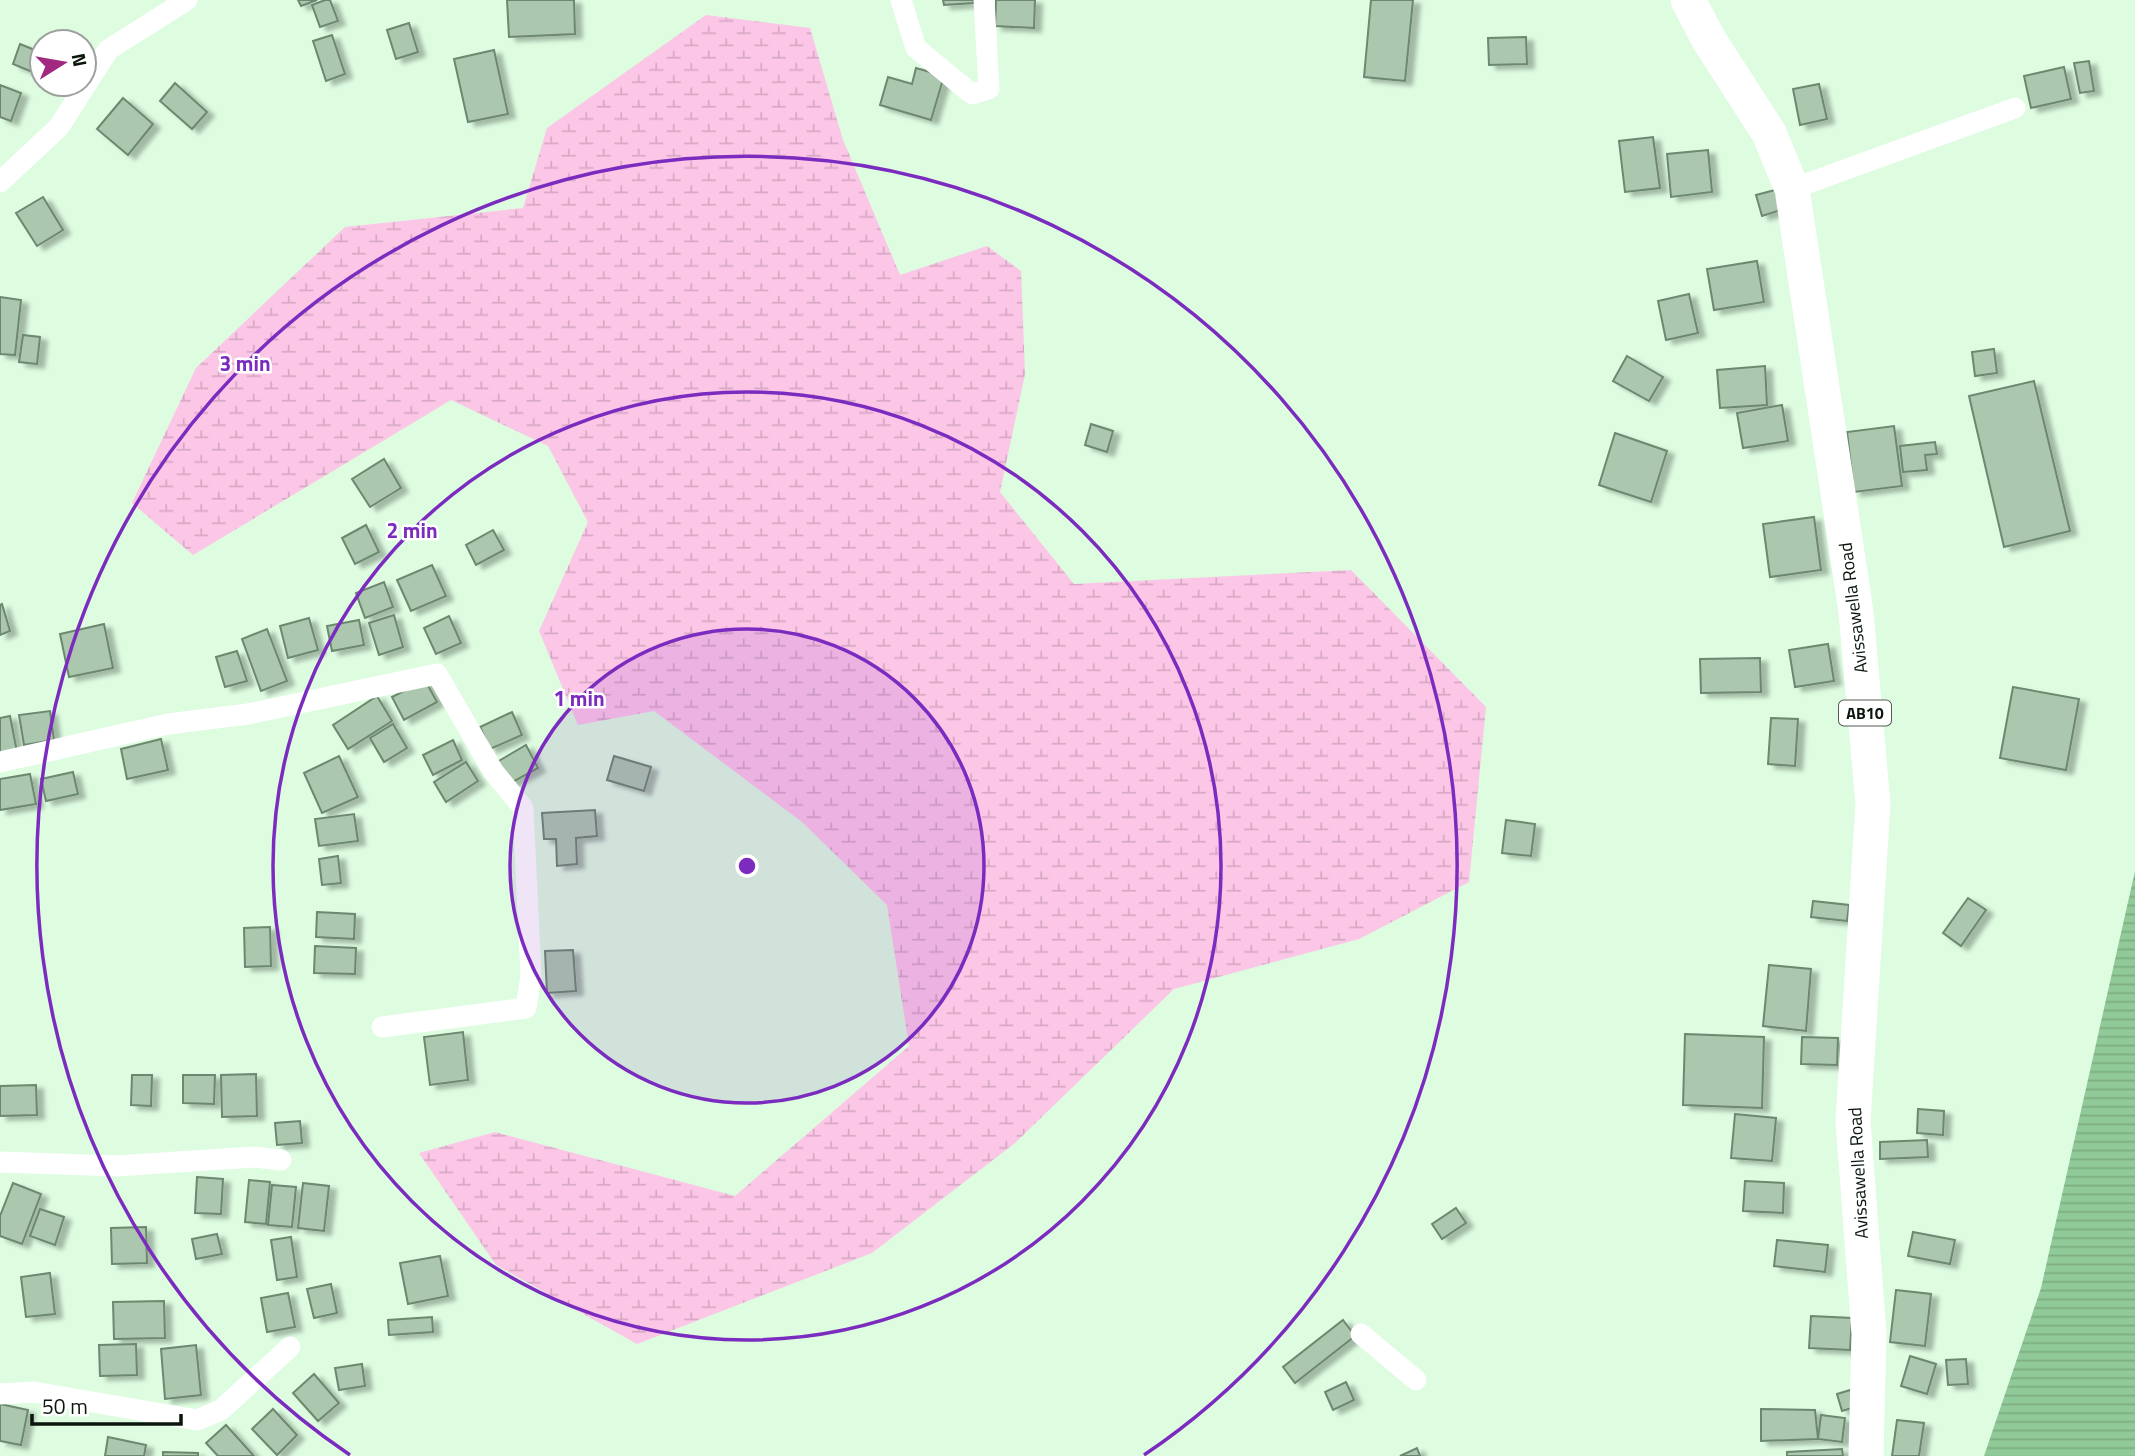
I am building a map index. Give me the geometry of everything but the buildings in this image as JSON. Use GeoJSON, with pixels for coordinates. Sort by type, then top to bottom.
{"type":"FeatureCollection","features":[{"type":"Feature","properties":{"kind":"main road","name":"Avissawella Road"},"geometry":{"type":"LineString","coordinates":[[1688,0],[1709,40],[1769,133],[1792,189],[1856,612],[1873,804],[1853,1121],[1869,1334],[1866,1456]]}},
{"type":"Feature","properties":{"kind":"street"},"geometry":{"type":"LineString","coordinates":[[0,182],[59,128],[108,50],[187,0]]}},
{"type":"Feature","properties":{"kind":"street"},"geometry":{"type":"LineString","coordinates":[[901,0],[916,48],[972,94],[989,89],[984,0]]}},
{"type":"Feature","properties":{"kind":"street"},"geometry":{"type":"LineString","coordinates":[[1792,189],[2015,108]]}},
{"type":"Feature","properties":{"kind":"street"},"geometry":{"type":"LineString","coordinates":[[0,762],[168,724],[248,714],[437,674],[493,771],[523,808],[531,976],[528,997],[526,1008],[382,1027]]}},
{"type":"Feature","properties":{"kind":"street"},"geometry":{"type":"LineString","coordinates":[[0,1162],[116,1167],[254,1157],[281,1160]]}},
{"type":"Feature","properties":{"kind":"street"},"geometry":{"type":"LineString","coordinates":[[1361,1334],[1416,1380]]}},
{"type":"Feature","properties":{"kind":"street"},"geometry":{"type":"LineString","coordinates":[[0,1394],[34,1392],[197,1420],[220,1410],[290,1347]]}},
{"type":"Feature","properties":{"kind":"green space"},"geometry":{"type":"Polygon","coordinates":[[[706,15],[810,28],[843,140],[900,275],[987,246],[1021,271],[1025,374],[1000,492],[1074,584],[1351,570],[1486,707],[1469,882],[1359,939],[1174,989],[1015,1143],[872,1253],[637,1344],[496,1265],[419,1153],[495,1132],[735,1196],[909,1046],[887,905],[802,822],[654,711],[578,725],[539,631],[588,522],[548,446],[451,400],[193,555],[132,503],[196,368],[345,227],[523,208],[547,128],[706,15]]]}},
{"type":"Feature","properties":{"kind":"shaded area"},"geometry":{"type":"Polygon","coordinates":[[[2135,871],[2135,1456],[1984,1456],[2041,1288],[2135,871]]]}}]}
